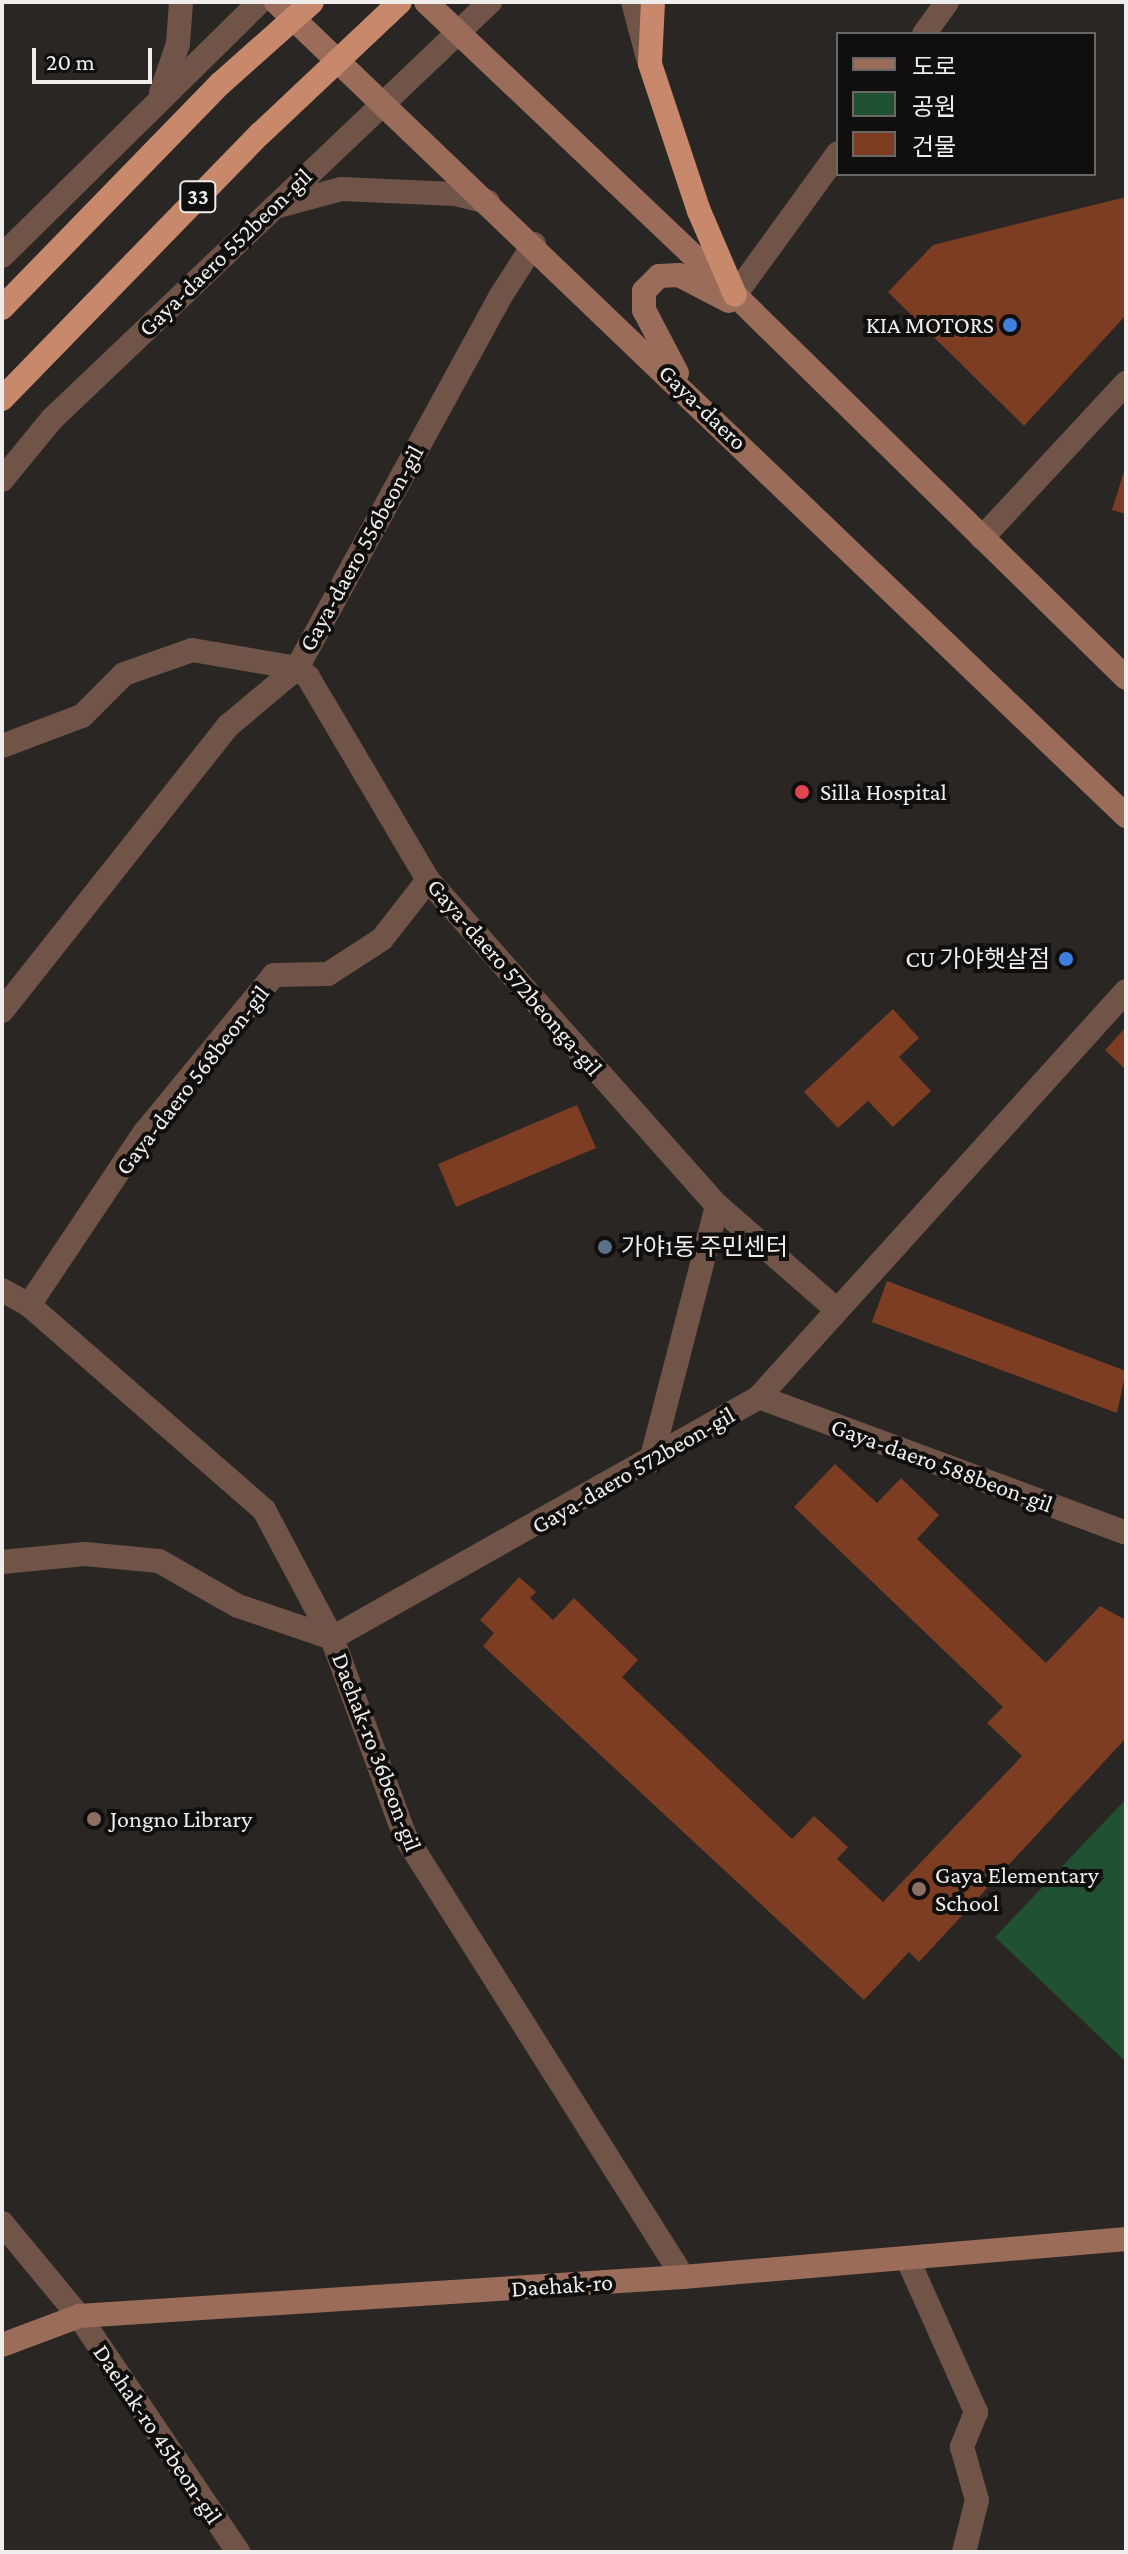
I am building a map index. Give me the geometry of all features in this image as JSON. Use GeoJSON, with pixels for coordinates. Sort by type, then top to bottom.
{"type":"FeatureCollection","features":[{"type":"Feature","properties":{"kind":"highway"},"geometry":{"type":"LineString","coordinates":[[2,308],[220,84],[312,2]]}},
{"type":"Feature","properties":{"kind":"highway","name":"33"},"geometry":{"type":"LineString","coordinates":[[2,399],[260,134],[400,2]]}},
{"type":"Feature","properties":{"kind":"highway"},"geometry":{"type":"LineString","coordinates":[[653,2],[650,64],[699,211],[735,295]]}},
{"type":"Feature","properties":{"kind":"main road","name":"Gaya-daero"},"geometry":{"type":"LineString","coordinates":[[276,2],[534,244],[1126,816]]}},
{"type":"Feature","properties":{"kind":"main road"},"geometry":{"type":"LineString","coordinates":[[426,2],[735,295],[1126,678]]}},
{"type":"Feature","properties":{"kind":"main road"},"geometry":{"type":"LineString","coordinates":[[687,392],[644,310],[644,291],[659,276],[679,275],[753,313]]}},
{"type":"Feature","properties":{"kind":"main road","name":"Daehak-ro"},"geometry":{"type":"LineString","coordinates":[[2,2345],[79,2316],[683,2277],[1126,2239]]}},
{"type":"Feature","properties":{"kind":"street"},"geometry":{"type":"LineString","coordinates":[[159,99],[178,44],[181,2]]}},
{"type":"Feature","properties":{"kind":"street"},"geometry":{"type":"LineString","coordinates":[[2,256],[260,2]]}},
{"type":"Feature","properties":{"kind":"street","name":"Gaya-daero 552beon-gil"},"geometry":{"type":"LineString","coordinates":[[2,480],[52,419],[380,102],[490,2]]}},
{"type":"Feature","properties":{"kind":"street"},"geometry":{"type":"LineString","coordinates":[[633,2],[650,64]]}},
{"type":"Feature","properties":{"kind":"street"},"geometry":{"type":"LineString","coordinates":[[925,32],[947,2]]}},
{"type":"Feature","properties":{"kind":"street"},"geometry":{"type":"LineString","coordinates":[[735,295],[836,156]]}},
{"type":"Feature","properties":{"kind":"street"},"geometry":{"type":"LineString","coordinates":[[269,209],[341,189],[456,194],[488,202]]}},
{"type":"Feature","properties":{"kind":"street","name":"Gaya-daero 556beon-gil"},"geometry":{"type":"LineString","coordinates":[[2,1011],[228,726],[297,668],[470,351],[534,244]]}},
{"type":"Feature","properties":{"kind":"street"},"geometry":{"type":"LineString","coordinates":[[982,538],[1126,383]]}},
{"type":"Feature","properties":{"kind":"street"},"geometry":{"type":"LineString","coordinates":[[2,746],[82,716],[124,674],[192,650],[297,668]]}},
{"type":"Feature","properties":{"kind":"street","name":"Gaya-daero 572beonga-gil"},"geometry":{"type":"LineString","coordinates":[[297,668],[308,677],[428,880],[717,1205],[836,1309]]}},
{"type":"Feature","properties":{"kind":"street","name":"Gaya-daero 568beon-gil"},"geometry":{"type":"LineString","coordinates":[[29,1305],[145,1132],[274,975],[328,974],[382,939],[428,880]]}},
{"type":"Feature","properties":{"kind":"street","name":"Gaya-daero 572beon-gil"},"geometry":{"type":"LineString","coordinates":[[332,1638],[651,1461],[759,1397],[1126,991]]}},
{"type":"Feature","properties":{"kind":"street"},"geometry":{"type":"LineString","coordinates":[[651,1461],[717,1205]]}},
{"type":"Feature","properties":{"kind":"street","name":"Daehak-ro 36beon-gil"},"geometry":{"type":"LineString","coordinates":[[2,1290],[29,1305],[264,1510],[332,1638],[405,1836],[683,2277]]}},
{"type":"Feature","properties":{"kind":"street","name":"Gaya-daero 588beon-gil"},"geometry":{"type":"LineString","coordinates":[[759,1397],[1126,1533]]}},
{"type":"Feature","properties":{"kind":"street"},"geometry":{"type":"LineString","coordinates":[[2,1562],[85,1554],[159,1561],[238,1606],[332,1638]]}},
{"type":"Feature","properties":{"kind":"street","name":"Daehak-ro 45beon-gil"},"geometry":{"type":"LineString","coordinates":[[2,2223],[79,2316],[238,2552]]}},
{"type":"Feature","properties":{"kind":"street"},"geometry":{"type":"LineString","coordinates":[[908,2260],[976,2412],[962,2447],[977,2500],[964,2552]]}},
{"type":"Feature","properties":{"kind":"green space"},"geometry":{"type":"Polygon","coordinates":[[[1126,1799],[1126,2062],[995,1937],[1126,1799]]]}},
{"type":"Feature","properties":{"kind":"building"},"geometry":{"type":"Polygon","coordinates":[[[1126,197],[1126,315],[1024,426],[888,292],[933,245],[1126,197]]]}},
{"type":"Feature","properties":{"kind":"building"},"geometry":{"type":"Polygon","coordinates":[[[1126,465],[1126,514],[1112,510],[1126,465]]]}},
{"type":"Feature","properties":{"kind":"building"},"geometry":{"type":"Polygon","coordinates":[[[893,1009],[919,1038],[899,1057],[931,1091],[893,1127],[868,1101],[838,1128],[804,1092],[893,1009]]]}},
{"type":"Feature","properties":{"kind":"building"},"geometry":{"type":"Polygon","coordinates":[[[1126,1027],[1126,1070],[1105,1050],[1126,1027]]]}},
{"type":"Feature","properties":{"kind":"building"},"geometry":{"type":"Polygon","coordinates":[[[577,1105],[596,1148],[456,1207],[438,1164],[577,1105]]]}},
{"type":"Feature","properties":{"kind":"building"},"geometry":{"type":"Polygon","coordinates":[[[887,1281],[1126,1371],[1117,1413],[872,1322],[887,1281]]]}},
{"type":"Feature","properties":{"kind":"building"},"geometry":{"type":"Polygon","coordinates":[[[835,1464],[877,1503],[901,1478],[939,1515],[917,1539],[1046,1663],[1100,1606],[1126,1620],[1126,1738],[919,1962],[909,1952],[864,2000],[483,1646],[494,1633],[480,1620],[519,1577],[536,1592],[530,1598],[553,1620],[574,1598],[638,1660],[622,1677],[792,1839],[814,1816],[848,1847],[837,1859],[883,1902],[1022,1756],[987,1723],[1003,1707],[794,1507],[835,1464]]]}},
{"type":"Feature","properties":{"kind":"place","name":"KIA MOTORS"},"geometry":{"type":"Point","coordinates":[1010,325]}},
{"type":"Feature","properties":{"kind":"place","name":"Silla Hospital"},"geometry":{"type":"Point","coordinates":[802,792]}},
{"type":"Feature","properties":{"kind":"place","name":"CU 가야햇살점"},"geometry":{"type":"Point","coordinates":[1066,959]}},
{"type":"Feature","properties":{"kind":"place","name":"가야1동 주민센터"},"geometry":{"type":"Point","coordinates":[605,1247]}},
{"type":"Feature","properties":{"kind":"place","name":"Jongno Library"},"geometry":{"type":"Point","coordinates":[94,1819]}},
{"type":"Feature","properties":{"kind":"place","name":"Gaya Elementary School"},"geometry":{"type":"Point","coordinates":[919,1889]}}]}
